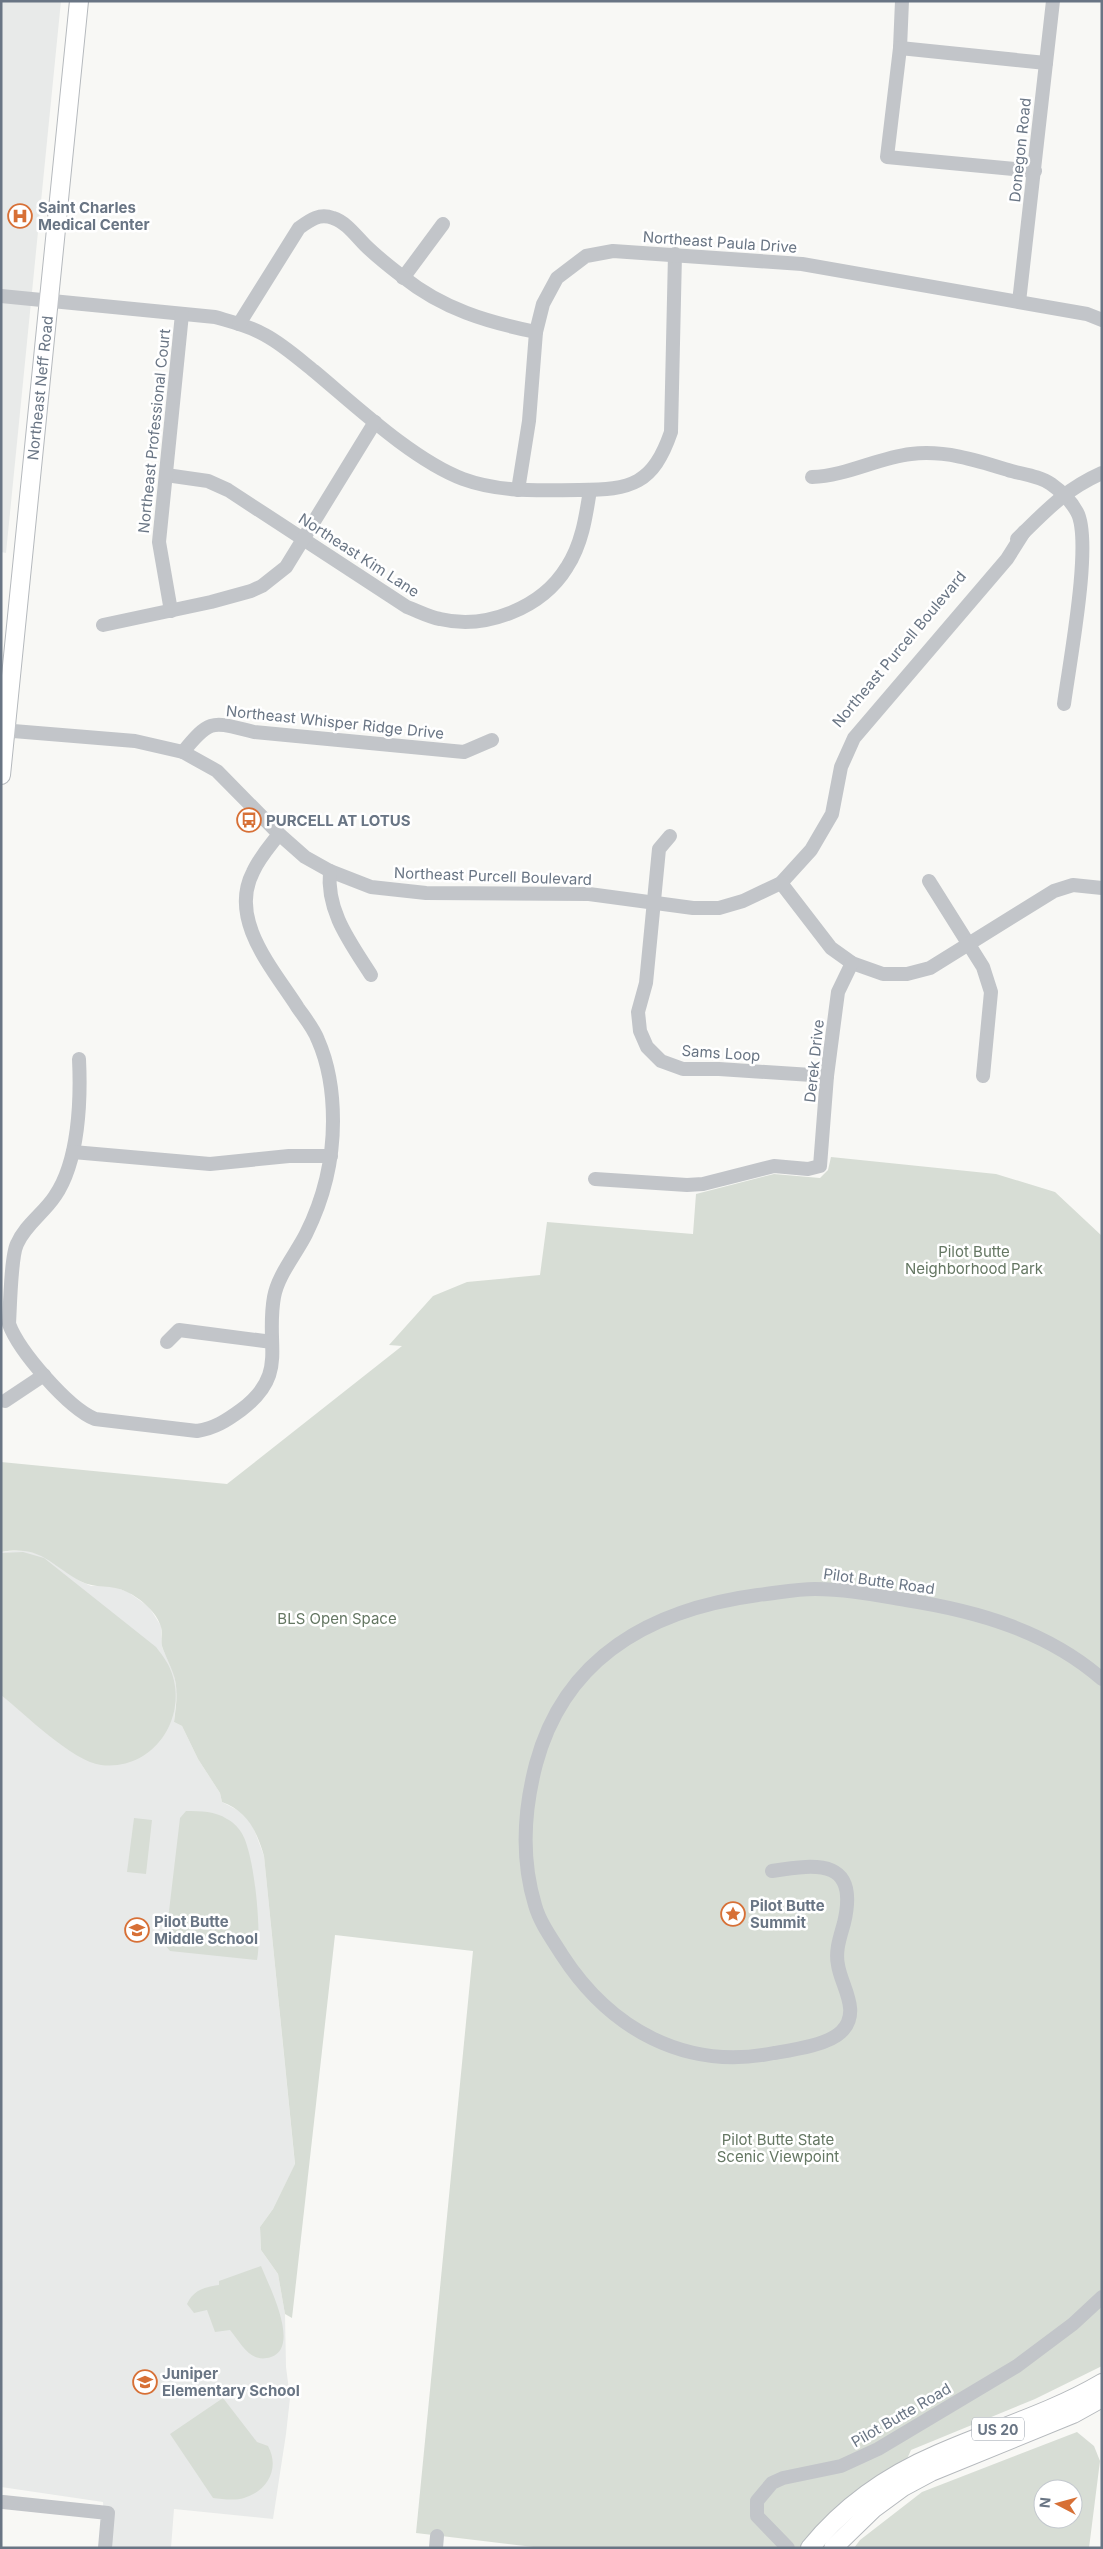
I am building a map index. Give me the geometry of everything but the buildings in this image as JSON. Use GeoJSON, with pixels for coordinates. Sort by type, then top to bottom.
{"type":"FeatureCollection","features":[{"type":"Feature","properties":{"kind":"main road","name":"Northeast Neff Road"},"geometry":{"type":"LineString","coordinates":[[1,775],[4,730],[79,1]]}},
{"type":"Feature","properties":{"kind":"main road","name":"US 20"},"geometry":{"type":"LineString","coordinates":[[810,2548],[836,2519],[854,2504],[915,2464],[1061,2404],[1102,2383]]}},
{"type":"Feature","properties":{"kind":"main road","name":"US 20"},"geometry":{"type":"LineString","coordinates":[[833,2548],[873,2509],[903,2487],[931,2472],[1073,2414],[1102,2398]]}},
{"type":"Feature","properties":{"kind":"street"},"geometry":{"type":"LineString","coordinates":[[902,1],[900,48],[887,157],[1035,171]]}},
{"type":"Feature","properties":{"kind":"street","name":"Donegon Road"},"geometry":{"type":"LineString","coordinates":[[1019,302],[1053,1]]}},
{"type":"Feature","properties":{"kind":"street"},"geometry":{"type":"LineString","coordinates":[[900,48],[1046,63]]}},
{"type":"Feature","properties":{"kind":"street"},"geometry":{"type":"LineString","coordinates":[[239,324],[299,228],[319,216],[334,218],[404,278],[430,296],[490,323],[536,332]]}},
{"type":"Feature","properties":{"kind":"street"},"geometry":{"type":"LineString","coordinates":[[404,278],[443,224]]}},
{"type":"Feature","properties":{"kind":"street","name":"Northeast Paula Drive"},"geometry":{"type":"LineString","coordinates":[[518,490],[530,421],[536,332],[543,304],[558,278],[586,256],[613,251],[802,264],[1087,314],[1102,320]]}},
{"type":"Feature","properties":{"kind":"street"},"geometry":{"type":"LineString","coordinates":[[1,296],[215,317],[239,324],[265,335],[299,359],[376,422],[434,465],[463,479],[490,487],[518,490],[611,490],[631,485],[649,474],[663,456],[671,432],[673,410],[675,254]]}},
{"type":"Feature","properties":{"kind":"street","name":"Northeast Professional Court"},"geometry":{"type":"LineString","coordinates":[[171,611],[159,542],[182,314]]}},
{"type":"Feature","properties":{"kind":"street"},"geometry":{"type":"LineString","coordinates":[[103,625],[171,611],[251,591],[262,586],[286,567],[376,422]]}},
{"type":"Feature","properties":{"kind":"street"},"geometry":{"type":"LineString","coordinates":[[812,477],[832,476],[872,462],[913,454],[958,455],[1049,483],[1063,494],[1077,513],[1082,538],[1082,563],[1064,704]]}},
{"type":"Feature","properties":{"kind":"street","name":"Northeast Purcell Boulevard"},"geometry":{"type":"LineString","coordinates":[[4,730],[135,741],[183,752],[217,772],[279,834],[305,857],[330,871],[362,884],[392,890],[589,894],[692,908],[718,908],[743,901],[782,883],[812,850],[832,814],[841,767],[854,738],[1007,559],[1024,532],[1063,494],[1080,482],[1102,473]]}},
{"type":"Feature","properties":{"kind":"street","name":"Northeast Kim Lane"},"geometry":{"type":"LineString","coordinates":[[166,475],[208,481],[228,490],[407,607],[440,619],[476,622],[511,613],[543,595],[567,567],[583,532],[590,490]]}},
{"type":"Feature","properties":{"kind":"street","name":"Northeast Whisper Ridge Drive"},"geometry":{"type":"LineString","coordinates":[[183,752],[202,729],[212,725],[224,725],[254,732],[464,752],[492,740]]}},
{"type":"Feature","properties":{"kind":"street"},"geometry":{"type":"LineString","coordinates":[[79,1059],[80,1082],[73,1152],[64,1182],[54,1198],[16,1245],[9,1324],[13,1335],[44,1375],[83,1414],[95,1420],[197,1430],[212,1428],[225,1422],[254,1400],[267,1385],[270,1375],[272,1307],[275,1289],[306,1233],[318,1206],[327,1181],[331,1156],[333,1120],[330,1076],[318,1039],[258,949],[248,920],[248,885],[252,872],[279,834]]}},
{"type":"Feature","properties":{"kind":"street","name":"Sams Loop"},"geometry":{"type":"LineString","coordinates":[[670,836],[659,849],[646,983],[638,1012],[640,1031],[647,1047],[661,1061],[682,1069],[719,1069],[827,1076]]}},
{"type":"Feature","properties":{"kind":"street"},"geometry":{"type":"LineString","coordinates":[[330,871],[328,885],[340,925],[371,975]]}},
{"type":"Feature","properties":{"kind":"street"},"geometry":{"type":"LineString","coordinates":[[929,881],[983,967],[992,992],[983,1076]]}},
{"type":"Feature","properties":{"kind":"street"},"geometry":{"type":"LineString","coordinates":[[782,883],[831,948],[852,963],[883,974],[907,974],[930,968],[1054,891],[1074,885],[1102,888]]}},
{"type":"Feature","properties":{"kind":"street","name":"Derek Drive"},"geometry":{"type":"LineString","coordinates":[[595,1179],[687,1186],[703,1184],[774,1166],[808,1169],[820,1166],[827,1076],[838,992],[852,963]]}},
{"type":"Feature","properties":{"kind":"street"},"geometry":{"type":"LineString","coordinates":[[73,1152],[210,1164],[289,1156],[331,1156]]}},
{"type":"Feature","properties":{"kind":"street"},"geometry":{"type":"LineString","coordinates":[[167,1342],[179,1330],[272,1342]]}},
{"type":"Feature","properties":{"kind":"street"},"geometry":{"type":"LineString","coordinates":[[5,1402],[44,1375]]}},
{"type":"Feature","properties":{"kind":"street","name":"Pilot Butte Road"},"geometry":{"type":"LineString","coordinates":[[772,1870],[803,1866],[823,1868],[833,1871],[844,1880],[848,1889],[848,1905],[837,1959],[838,1971],[848,1992],[850,2006],[849,2020],[841,2032],[827,2040],[764,2055],[705,2056],[674,2048],[637,2032],[590,1990],[568,1963],[536,1909],[529,1881],[524,1838],[529,1790],[541,1746],[558,1709],[582,1676],[607,1651],[644,1627],[686,1610],[729,1599],[811,1588],[847,1590],[936,1605],[986,1617],[1037,1636],[1081,1661],[1102,1679]]}},
{"type":"Feature","properties":{"kind":"street","name":"Pilot Butte Road"},"geometry":{"type":"LineString","coordinates":[[788,2548],[762,2524],[757,2516],[757,2501],[772,2483],[783,2478],[841,2466],[878,2449],[1017,2366],[1073,2324],[1102,2297]]}},
{"type":"Feature","properties":{"kind":"street"},"geometry":{"type":"LineString","coordinates":[[3,2502],[108,2513],[105,2548]]}},
{"type":"Feature","properties":{"kind":"shaded area","name":"Saint Charles Medical Center"},"geometry":{"type":"Polygon","coordinates":[[[1,1],[61,1],[6,553],[1,552],[1,1]]]}},
{"type":"Feature","properties":{"kind":"shaded area","name":"Pilot Butte Middle School"},"geometry":{"type":"Polygon","coordinates":[[[24,1550],[45,1556],[80,1581],[91,1586],[109,1585],[128,1592],[149,1607],[161,1626],[162,1647],[174,1674],[177,1691],[174,1722],[182,1726],[198,1759],[220,1793],[222,1802],[243,1813],[252,1824],[264,1856],[295,2165],[273,2209],[260,2227],[261,2250],[278,2274],[285,2314],[286,2367],[290,2398],[286,2434],[273,2519],[174,2509],[171,2548],[106,2548],[103,2502],[1,2487],[1,1552],[24,1550]]]}},
{"type":"Feature","properties":{"kind":"green space","name":"Pilot Butte State Scenic Viewpoint"},"geometry":{"type":"Polygon","coordinates":[[[831,1157],[996,1174],[1055,1192],[1102,1236],[1102,2366],[1035,2399],[911,2450],[907,2459],[840,2505],[799,2548],[542,2548],[416,2533],[473,1951],[335,1935],[292,2318],[285,2314],[278,2274],[261,2250],[260,2227],[273,2209],[295,2164],[264,1856],[258,1838],[244,1816],[222,1802],[220,1793],[198,1759],[182,1726],[174,1722],[177,1698],[175,1679],[162,1646],[162,1632],[159,1621],[152,1611],[127,1592],[80,1581],[35,1554],[26,1551],[1,1552],[1,1462],[227,1484],[402,1346],[389,1345],[433,1296],[467,1282],[540,1275],[547,1222],[693,1234],[696,1194],[774,1174],[820,1178],[828,1170],[831,1157]]]}},
{"type":"Feature","properties":{"kind":"green space"},"geometry":{"type":"Polygon","coordinates":[[[23,1552],[44,1558],[156,1647],[164,1657],[173,1677],[176,1694],[174,1711],[169,1726],[161,1740],[149,1752],[135,1760],[119,1765],[101,1765],[89,1762],[63,1746],[1,1695],[1,1553],[23,1552]]]}},
{"type":"Feature","properties":{"kind":"green space"},"geometry":{"type":"Polygon","coordinates":[[[186,1811],[208,1812],[222,1816],[237,1826],[246,1842],[254,1875],[258,1915],[257,1960],[170,1951],[165,1945],[180,1818],[186,1811]]]}},
{"type":"Feature","properties":{"kind":"green space"},"geometry":{"type":"Polygon","coordinates":[[[134,1818],[152,1820],[146,1874],[127,1872],[134,1818]]]}},
{"type":"Feature","properties":{"kind":"green space"},"geometry":{"type":"Polygon","coordinates":[[[261,2266],[276,2301],[283,2329],[283,2341],[280,2351],[271,2357],[257,2358],[243,2347],[230,2330],[215,2332],[207,2310],[194,2313],[187,2304],[196,2292],[219,2285],[219,2281],[261,2266]]]}},
{"type":"Feature","properties":{"kind":"green space"},"geometry":{"type":"Polygon","coordinates":[[[223,2398],[257,2442],[268,2446],[273,2462],[270,2478],[260,2490],[240,2499],[213,2498],[170,2434],[223,2398]]]}},
{"type":"Feature","properties":{"kind":"green space"},"geometry":{"type":"Polygon","coordinates":[[[1077,2432],[1094,2446],[1100,2461],[1089,2548],[854,2548],[860,2540],[922,2492],[1077,2432]]]}},
{"type":"Feature","properties":{"kind":"place","name":"Saint Charles Medical Center"},"geometry":{"type":"Point","coordinates":[20,216]}},
{"type":"Feature","properties":{"kind":"place","name":"PURCELL AT LOTUS"},"geometry":{"type":"Point","coordinates":[249,820]}},
{"type":"Feature","properties":{"kind":"place","name":"Pilot Butte Summit"},"geometry":{"type":"Point","coordinates":[733,1914]}},
{"type":"Feature","properties":{"kind":"place","name":"Pilot Butte Middle School"},"geometry":{"type":"Point","coordinates":[137,1930]}},
{"type":"Feature","properties":{"kind":"place","name":"Juniper Elementary School"},"geometry":{"type":"Point","coordinates":[145,2382]}},
{"type":"Feature","properties":{"kind":"park label","name":"Pilot Butte Neighborhood Park"},"geometry":{"type":"Point","coordinates":[974,1260]}},
{"type":"Feature","properties":{"kind":"park label","name":"BLS Open Space"},"geometry":{"type":"Point","coordinates":[337,1618]}}]}
